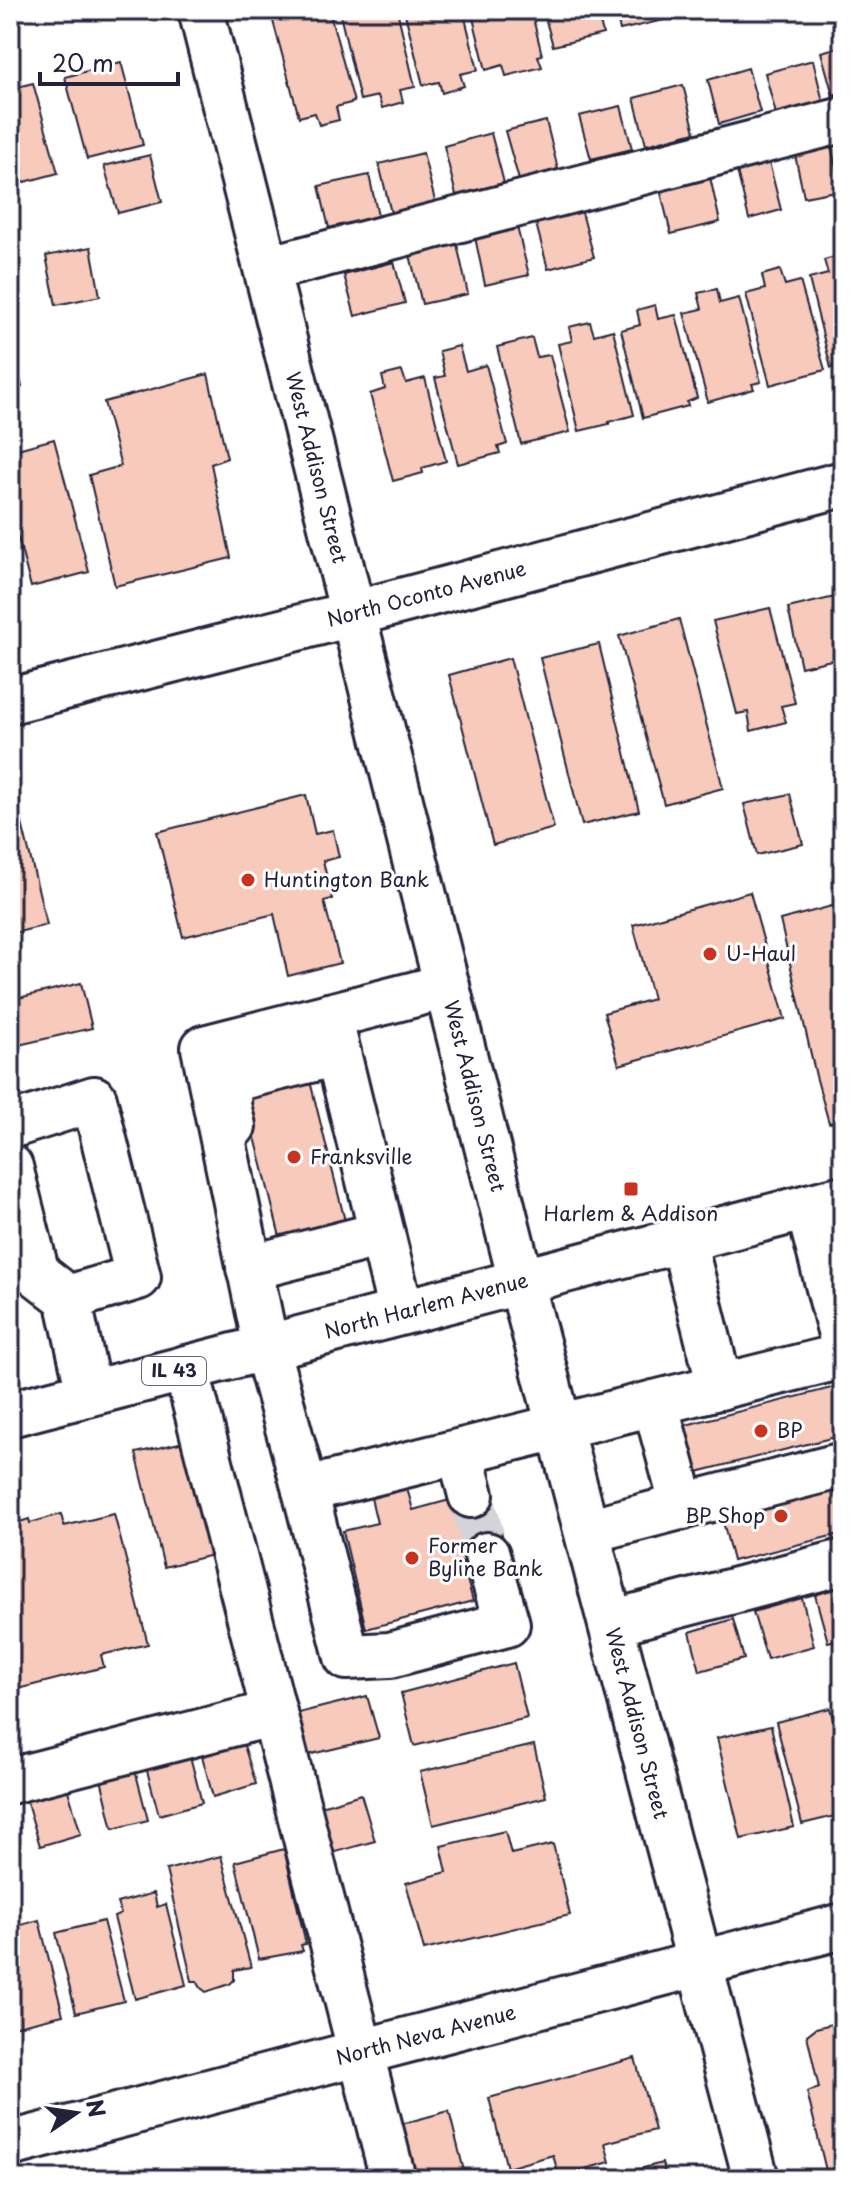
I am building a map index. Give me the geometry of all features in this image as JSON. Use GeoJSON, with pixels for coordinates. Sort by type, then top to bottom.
{"type":"FeatureCollection","features":[{"type":"Feature","properties":{"kind":"street","name":"West Addison Street"},"geometry":{"type":"LineString","coordinates":[[201,10],[521,1281],[756,2179]]}},
{"type":"Feature","properties":{"kind":"street"},"geometry":{"type":"LineString","coordinates":[[267,269],[843,120]]}},
{"type":"Feature","properties":{"kind":"street","name":"North Oconto Avenue"},"geometry":{"type":"LineString","coordinates":[[10,701],[843,484]]}},
{"type":"Feature","properties":{"kind":"street"},"geometry":{"type":"LineString","coordinates":[[447,986],[334,1034],[204,1048],[266,1347],[347,1657],[390,1655],[507,1624],[487,1555]]}},
{"type":"Feature","properties":{"kind":"street"},"geometry":{"type":"LineString","coordinates":[[334,1034],[401,1312]]}},
{"type":"Feature","properties":{"kind":"street"},"geometry":{"type":"LineString","coordinates":[[10,1126],[94,1099],[138,1277],[68,1298]]}},
{"type":"Feature","properties":{"kind":"street"},"geometry":{"type":"LineString","coordinates":[[10,1167],[17,1215],[37,1274],[68,1298],[89,1393]]}},
{"type":"Feature","properties":{"kind":"street"},"geometry":{"type":"LineString","coordinates":[[826,1203],[843,1342]]}},
{"type":"Feature","properties":{"kind":"street","name":"North Harlem Avenue"},"geometry":{"type":"LineString","coordinates":[[10,1414],[826,1203]]}},
{"type":"Feature","properties":{"kind":"street"},"geometry":{"type":"LineString","coordinates":[[249,1268],[382,1234]]}},
{"type":"Feature","properties":{"kind":"street"},"geometry":{"type":"LineString","coordinates":[[683,1240],[720,1387]]}},
{"type":"Feature","properties":{"kind":"street"},"geometry":{"type":"LineString","coordinates":[[305,1490],[843,1356]]}},
{"type":"Feature","properties":{"kind":"street"},"geometry":{"type":"LineString","coordinates":[[186,1368],[393,2179]]}},
{"type":"Feature","properties":{"kind":"street"},"geometry":{"type":"LineString","coordinates":[[655,1403],[683,1507]]}},
{"type":"Feature","properties":{"kind":"street"},"geometry":{"type":"LineString","coordinates":[[460,1452],[471,1495]]}},
{"type":"Feature","properties":{"kind":"street"},"geometry":{"type":"LineString","coordinates":[[587,1531],[843,1465]]}},
{"type":"Feature","properties":{"kind":"street"},"geometry":{"type":"LineString","coordinates":[[611,1623],[843,1562]]}},
{"type":"Feature","properties":{"kind":"street"},"geometry":{"type":"LineString","coordinates":[[10,1781],[274,1713]]}},
{"type":"Feature","properties":{"kind":"street","name":"North Neva Avenue"},"geometry":{"type":"LineString","coordinates":[[10,2144],[843,1926]]}},
{"type":"Feature","properties":{"kind":"building"},"geometry":{"type":"Polygon","coordinates":[[[315,10],[329,10],[354,102],[336,107],[339,120],[319,125],[315,113],[299,117],[273,21],[315,10]]]}},
{"type":"Feature","properties":{"kind":"building"},"geometry":{"type":"Polygon","coordinates":[[[339,10],[397,10],[415,87],[400,90],[403,102],[382,108],[378,96],[360,100],[339,10]]]}},
{"type":"Feature","properties":{"kind":"building"},"geometry":{"type":"Polygon","coordinates":[[[404,10],[463,10],[478,70],[460,74],[464,86],[442,93],[439,82],[423,85],[404,10]]]}},
{"type":"Feature","properties":{"kind":"building"},"geometry":{"type":"Polygon","coordinates":[[[471,10],[531,10],[542,67],[506,76],[503,65],[486,70],[471,10]]]}},
{"type":"Feature","properties":{"kind":"building"},"geometry":{"type":"Polygon","coordinates":[[[543,10],[597,10],[603,34],[553,46],[543,10]]]}},
{"type":"Feature","properties":{"kind":"building"},"geometry":{"type":"Polygon","coordinates":[[[615,10],[666,10],[668,19],[620,30],[615,10]]]}},
{"type":"Feature","properties":{"kind":"building"},"geometry":{"type":"Polygon","coordinates":[[[679,10],[701,10],[702,13],[681,19],[679,10]]]}},
{"type":"Feature","properties":{"kind":"building"},"geometry":{"type":"Polygon","coordinates":[[[843,46],[843,92],[833,95],[821,52],[843,46]]]}},
{"type":"Feature","properties":{"kind":"building"},"geometry":{"type":"Polygon","coordinates":[[[813,60],[823,102],[776,114],[765,73],[813,60]]]}},
{"type":"Feature","properties":{"kind":"building"},"geometry":{"type":"Polygon","coordinates":[[[121,62],[143,145],[87,159],[65,77],[121,62]]]}},
{"type":"Feature","properties":{"kind":"building"},"geometry":{"type":"Polygon","coordinates":[[[748,68],[760,112],[719,124],[708,80],[748,68]]]}},
{"type":"Feature","properties":{"kind":"building"},"geometry":{"type":"Polygon","coordinates":[[[33,83],[58,173],[10,186],[10,89],[33,83]]]}},
{"type":"Feature","properties":{"kind":"building"},"geometry":{"type":"Polygon","coordinates":[[[683,85],[695,132],[646,145],[634,98],[683,85]]]}},
{"type":"Feature","properties":{"kind":"building"},"geometry":{"type":"Polygon","coordinates":[[[621,106],[632,149],[591,159],[579,116],[621,106]]]}},
{"type":"Feature","properties":{"kind":"building"},"geometry":{"type":"Polygon","coordinates":[[[546,121],[558,169],[519,180],[505,131],[546,121]]]}},
{"type":"Feature","properties":{"kind":"building"},"geometry":{"type":"Polygon","coordinates":[[[491,133],[504,183],[456,195],[444,146],[491,133]]]}},
{"type":"Feature","properties":{"kind":"building"},"geometry":{"type":"Polygon","coordinates":[[[831,146],[841,190],[804,197],[795,155],[831,146]]]}},
{"type":"Feature","properties":{"kind":"building"},"geometry":{"type":"Polygon","coordinates":[[[423,153],[435,201],[391,213],[379,164],[423,153]]]}},
{"type":"Feature","properties":{"kind":"building"},"geometry":{"type":"Polygon","coordinates":[[[150,155],[162,202],[118,213],[104,166],[150,155]]]}},
{"type":"Feature","properties":{"kind":"building"},"geometry":{"type":"Polygon","coordinates":[[[769,162],[781,210],[749,219],[737,171],[769,162]]]}},
{"type":"Feature","properties":{"kind":"building"},"geometry":{"type":"Polygon","coordinates":[[[369,175],[378,216],[329,228],[319,186],[369,175]]]}},
{"type":"Feature","properties":{"kind":"building"},"geometry":{"type":"Polygon","coordinates":[[[710,177],[720,222],[671,234],[660,189],[710,177]]]}},
{"type":"Feature","properties":{"kind":"building"},"geometry":{"type":"Polygon","coordinates":[[[581,209],[594,257],[548,269],[535,220],[581,209]]]}},
{"type":"Feature","properties":{"kind":"building"},"geometry":{"type":"Polygon","coordinates":[[[517,227],[529,275],[485,285],[475,237],[517,227]]]}},
{"type":"Feature","properties":{"kind":"building"},"geometry":{"type":"Polygon","coordinates":[[[457,244],[468,294],[422,304],[410,255],[457,244]]]}},
{"type":"Feature","properties":{"kind":"building"},"geometry":{"type":"Polygon","coordinates":[[[91,247],[100,296],[56,305],[46,256],[91,247]]]}},
{"type":"Feature","properties":{"kind":"building"},"geometry":{"type":"Polygon","coordinates":[[[842,255],[843,365],[831,368],[809,279],[828,274],[824,260],[842,255]]]}},
{"type":"Feature","properties":{"kind":"building"},"geometry":{"type":"Polygon","coordinates":[[[394,262],[405,303],[355,316],[344,275],[394,262]]]}},
{"type":"Feature","properties":{"kind":"building"},"geometry":{"type":"Polygon","coordinates":[[[780,270],[785,285],[800,281],[825,370],[770,385],[746,294],[765,289],[762,275],[780,270]]]}},
{"type":"Feature","properties":{"kind":"building"},"geometry":{"type":"Polygon","coordinates":[[[10,284],[18,315],[10,317],[10,284]]]}},
{"type":"Feature","properties":{"kind":"building"},"geometry":{"type":"Polygon","coordinates":[[[717,289],[720,303],[739,298],[761,382],[752,384],[754,389],[708,402],[684,313],[702,309],[698,293],[717,289]]]}},
{"type":"Feature","properties":{"kind":"building"},"geometry":{"type":"Polygon","coordinates":[[[655,305],[658,319],[676,315],[697,398],[687,402],[688,406],[643,418],[621,330],[640,325],[637,310],[655,305]]]}},
{"type":"Feature","properties":{"kind":"building"},"geometry":{"type":"Polygon","coordinates":[[[590,322],[594,335],[613,330],[634,415],[579,431],[558,344],[572,341],[569,327],[590,322]]]}},
{"type":"Feature","properties":{"kind":"building"},"geometry":{"type":"Polygon","coordinates":[[[532,338],[537,357],[550,355],[570,432],[521,444],[497,347],[532,338]]]}},
{"type":"Feature","properties":{"kind":"building"},"geometry":{"type":"Polygon","coordinates":[[[10,340],[22,387],[10,391],[10,340]]]}},
{"type":"Feature","properties":{"kind":"building"},"geometry":{"type":"Polygon","coordinates":[[[459,346],[466,371],[486,365],[507,444],[498,447],[500,453],[458,464],[435,378],[445,376],[439,351],[459,346]]]}},
{"type":"Feature","properties":{"kind":"building"},"geometry":{"type":"Polygon","coordinates":[[[402,371],[406,383],[425,378],[446,461],[422,468],[423,473],[393,481],[370,394],[385,389],[382,376],[402,371]]]}},
{"type":"Feature","properties":{"kind":"building"},"geometry":{"type":"Polygon","coordinates":[[[208,374],[227,458],[211,464],[231,558],[115,586],[89,475],[121,466],[104,402],[208,374]]]}},
{"type":"Feature","properties":{"kind":"building"},"geometry":{"type":"Polygon","coordinates":[[[54,439],[89,572],[31,587],[10,508],[10,451],[54,439]]]}},
{"type":"Feature","properties":{"kind":"building"},"geometry":{"type":"Polygon","coordinates":[[[843,595],[843,668],[840,658],[801,667],[788,608],[843,595]]]}},
{"type":"Feature","properties":{"kind":"building"},"geometry":{"type":"Polygon","coordinates":[[[770,608],[795,703],[781,706],[786,722],[751,731],[748,712],[737,714],[713,621],[770,608]]]}},
{"type":"Feature","properties":{"kind":"building"},"geometry":{"type":"Polygon","coordinates":[[[679,619],[723,788],[664,804],[619,636],[679,619]]]}},
{"type":"Feature","properties":{"kind":"building"},"geometry":{"type":"Polygon","coordinates":[[[599,644],[639,811],[582,825],[540,658],[599,644]]]}},
{"type":"Feature","properties":{"kind":"building"},"geometry":{"type":"Polygon","coordinates":[[[510,658],[554,828],[493,845],[449,675],[510,658]]]}},
{"type":"Feature","properties":{"kind":"building"},"geometry":{"type":"Polygon","coordinates":[[[790,794],[803,844],[757,855],[744,804],[790,794]]]}},
{"type":"Feature","properties":{"kind":"building","name":"Huntington Bank"},"geometry":{"type":"Polygon","coordinates":[[[306,795],[315,834],[333,830],[339,857],[323,861],[332,899],[324,901],[340,963],[288,976],[274,914],[183,937],[157,832],[306,795]]]}},
{"type":"Feature","properties":{"kind":"building"},"geometry":{"type":"Polygon","coordinates":[[[16,799],[47,925],[10,934],[10,801],[16,799]]]}},
{"type":"Feature","properties":{"kind":"building"},"geometry":{"type":"Polygon","coordinates":[[[750,892],[785,1019],[619,1065],[604,1013],[653,999],[633,925],[750,892]]]}},
{"type":"Feature","properties":{"kind":"building"},"geometry":{"type":"Polygon","coordinates":[[[843,903],[843,1120],[829,1123],[780,920],[843,903]]]}},
{"type":"Feature","properties":{"kind":"building"},"geometry":{"type":"Polygon","coordinates":[[[81,983],[92,1028],[10,1047],[10,1000],[81,983]]]}},
{"type":"Feature","properties":{"kind":"building","name":"Franksville"},"geometry":{"type":"Polygon","coordinates":[[[309,1077],[345,1221],[280,1237],[244,1093],[309,1077]]]}},
{"type":"Feature","properties":{"kind":"building","name":"BP"},"geometry":{"type":"Polygon","coordinates":[[[843,1385],[843,1435],[689,1474],[678,1427],[843,1385]]]}},
{"type":"Feature","properties":{"kind":"building"},"geometry":{"type":"Polygon","coordinates":[[[184,1442],[212,1555],[164,1567],[136,1453],[184,1442]]]}},
{"type":"Feature","properties":{"kind":"building","name":"BP Shop"},"geometry":{"type":"Polygon","coordinates":[[[833,1481],[843,1533],[733,1561],[720,1510],[833,1481]]]}},
{"type":"Feature","properties":{"kind":"building","name":"Former Byline Bank"},"geometry":{"type":"Polygon","coordinates":[[[407,1488],[413,1510],[490,1489],[506,1550],[462,1562],[473,1601],[366,1629],[343,1531],[377,1523],[371,1498],[407,1488]]]}},
{"type":"Feature","properties":{"kind":"building"},"geometry":{"type":"Polygon","coordinates":[[[61,1514],[64,1526],[114,1514],[148,1644],[101,1655],[104,1667],[10,1691],[10,1525],[61,1514]]]}},
{"type":"Feature","properties":{"kind":"building"},"geometry":{"type":"Polygon","coordinates":[[[843,1586],[843,1638],[828,1642],[815,1595],[843,1586]]]}},
{"type":"Feature","properties":{"kind":"building"},"geometry":{"type":"Polygon","coordinates":[[[802,1598],[814,1646],[767,1659],[753,1612],[802,1598]]]}},
{"type":"Feature","properties":{"kind":"building"},"geometry":{"type":"Polygon","coordinates":[[[733,1619],[744,1659],[700,1671],[690,1632],[733,1619]]]}},
{"type":"Feature","properties":{"kind":"building"},"geometry":{"type":"Polygon","coordinates":[[[514,1663],[527,1718],[414,1746],[401,1693],[514,1663]]]}},
{"type":"Feature","properties":{"kind":"building"},"geometry":{"type":"Polygon","coordinates":[[[367,1696],[379,1738],[303,1756],[294,1714],[367,1696]]]}},
{"type":"Feature","properties":{"kind":"building"},"geometry":{"type":"Polygon","coordinates":[[[830,1708],[843,1757],[843,1814],[802,1824],[776,1722],[830,1708]]]}},
{"type":"Feature","properties":{"kind":"building"},"geometry":{"type":"Polygon","coordinates":[[[771,1726],[794,1827],[741,1839],[717,1738],[771,1726]]]}},
{"type":"Feature","properties":{"kind":"building"},"geometry":{"type":"Polygon","coordinates":[[[242,1739],[256,1784],[213,1797],[201,1752],[242,1739]]]}},
{"type":"Feature","properties":{"kind":"building"},"geometry":{"type":"Polygon","coordinates":[[[534,1745],[546,1797],[433,1825],[420,1772],[534,1745]]]}},
{"type":"Feature","properties":{"kind":"building"},"geometry":{"type":"Polygon","coordinates":[[[190,1756],[202,1803],[159,1815],[146,1767],[190,1756]]]}},
{"type":"Feature","properties":{"kind":"building"},"geometry":{"type":"Polygon","coordinates":[[[135,1770],[148,1820],[113,1829],[101,1779],[135,1770]]]}},
{"type":"Feature","properties":{"kind":"building"},"geometry":{"type":"Polygon","coordinates":[[[67,1787],[81,1834],[40,1846],[26,1799],[67,1787]]]}},
{"type":"Feature","properties":{"kind":"building"},"geometry":{"type":"Polygon","coordinates":[[[361,1794],[375,1841],[332,1853],[318,1807],[361,1794]]]}},
{"type":"Feature","properties":{"kind":"building"},"geometry":{"type":"Polygon","coordinates":[[[505,1831],[511,1854],[553,1844],[570,1915],[424,1950],[406,1883],[447,1872],[441,1846],[505,1831]]]}},
{"type":"Feature","properties":{"kind":"building"},"geometry":{"type":"Polygon","coordinates":[[[284,1849],[306,1944],[301,1945],[303,1951],[259,1959],[235,1862],[284,1849]]]}},
{"type":"Feature","properties":{"kind":"building"},"geometry":{"type":"Polygon","coordinates":[[[221,1856],[251,1967],[234,1970],[234,1980],[230,1984],[206,1992],[197,1981],[192,1981],[166,1870],[221,1856]]]}},
{"type":"Feature","properties":{"kind":"building"},"geometry":{"type":"Polygon","coordinates":[[[154,1893],[157,1907],[166,1904],[186,1985],[135,1999],[114,1917],[121,1914],[117,1903],[154,1893]]]}},
{"type":"Feature","properties":{"kind":"building"},"geometry":{"type":"Polygon","coordinates":[[[39,1920],[63,2015],[13,2027],[10,2017],[10,1928],[39,1920]]]}},
{"type":"Feature","properties":{"kind":"building"},"geometry":{"type":"Polygon","coordinates":[[[103,1921],[124,2001],[76,2013],[56,1933],[103,1921]]]}},
{"type":"Feature","properties":{"kind":"building"},"geometry":{"type":"Polygon","coordinates":[[[843,2021],[843,2179],[828,2179],[807,2092],[819,2088],[807,2035],[816,2028],[843,2021]]]}},
{"type":"Feature","properties":{"kind":"building"},"geometry":{"type":"Polygon","coordinates":[[[635,2058],[655,2130],[605,2143],[610,2162],[559,2176],[553,2155],[507,2168],[489,2098],[635,2058]]]}},
{"type":"Feature","properties":{"kind":"building"},"geometry":{"type":"Polygon","coordinates":[[[449,2111],[466,2179],[415,2179],[401,2124],[449,2111]]]}},
{"type":"Feature","properties":{"kind":"building"},"geometry":{"type":"Polygon","coordinates":[[[662,2163],[666,2179],[602,2179],[662,2163]]]}},
{"type":"Feature","properties":{"kind":"tunnel"},"geometry":{"type":"LineString","coordinates":[[471,1495],[487,1555]]}},
{"type":"Feature","properties":{"kind":"place","name":"Huntington Bank"},"geometry":{"type":"Point","coordinates":[248,880]}},
{"type":"Feature","properties":{"kind":"place","name":"U-Haul"},"geometry":{"type":"Point","coordinates":[710,954]}},
{"type":"Feature","properties":{"kind":"place","name":"Franksville"},"geometry":{"type":"Point","coordinates":[294,1157]}},
{"type":"Feature","properties":{"kind":"place","name":"Harlem & Addison"},"geometry":{"type":"Point","coordinates":[631,1189]}},
{"type":"Feature","properties":{"kind":"place","name":"BP"},"geometry":{"type":"Point","coordinates":[761,1431]}},
{"type":"Feature","properties":{"kind":"place","name":"BP Shop"},"geometry":{"type":"Point","coordinates":[781,1516]}},
{"type":"Feature","properties":{"kind":"place","name":"Former Byline Bank"},"geometry":{"type":"Point","coordinates":[412,1558]}}]}
